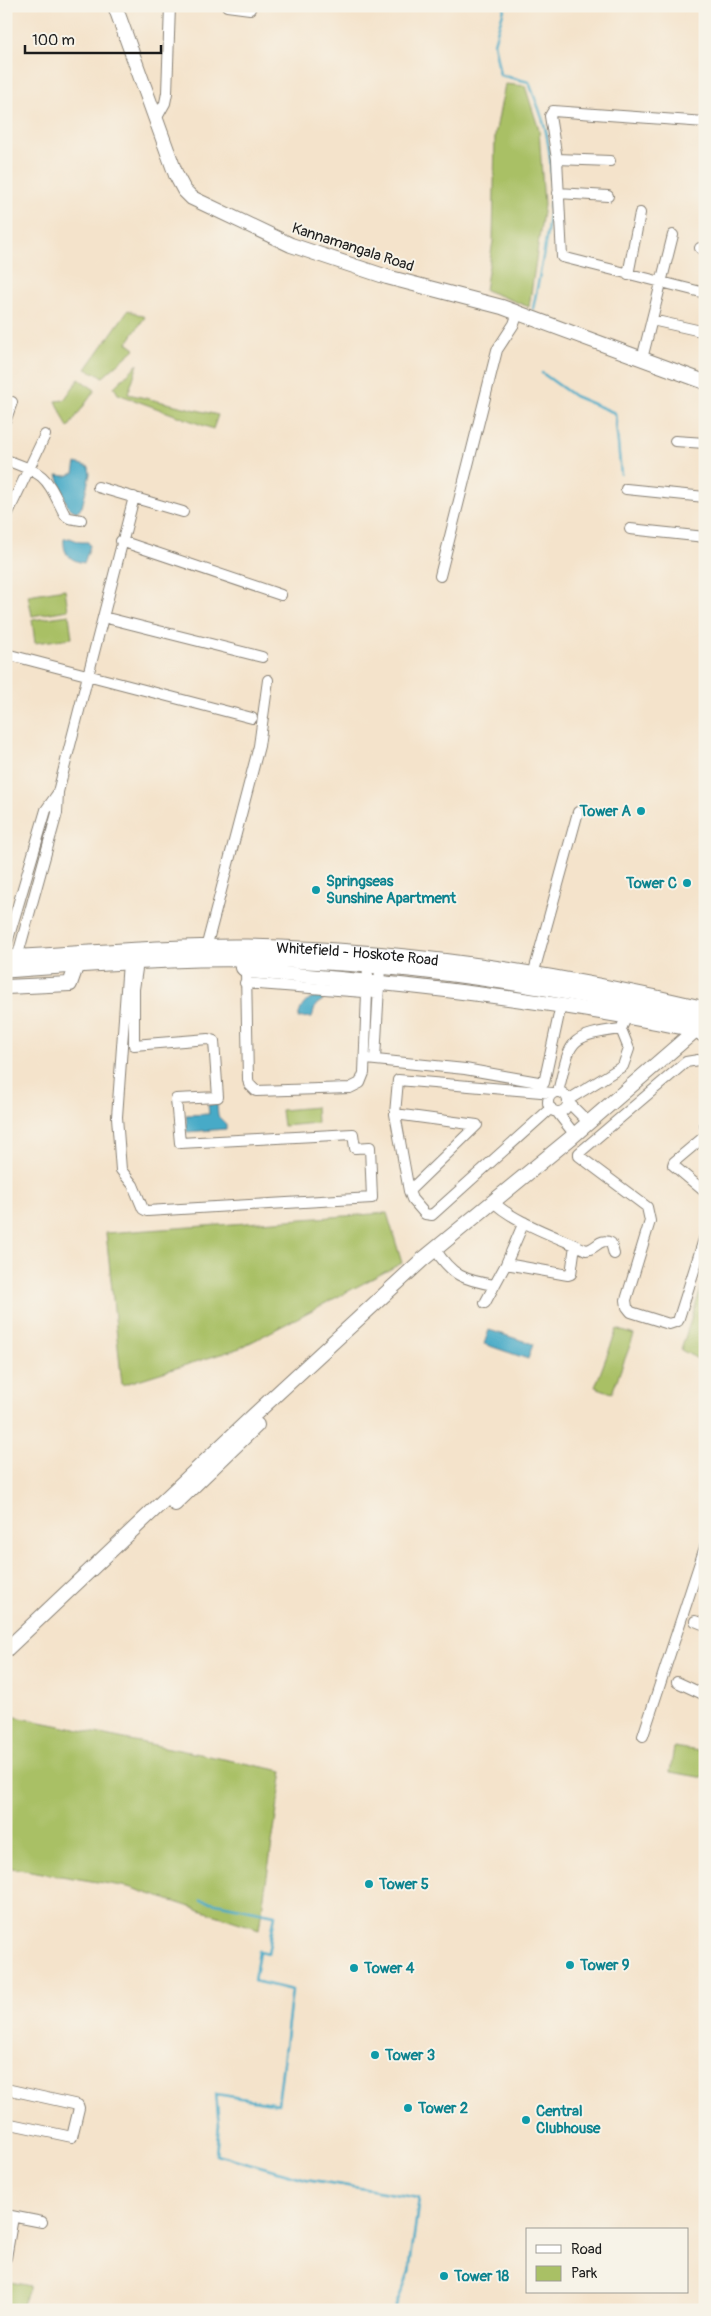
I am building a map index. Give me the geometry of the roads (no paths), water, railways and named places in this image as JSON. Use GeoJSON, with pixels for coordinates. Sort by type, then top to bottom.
{"type":"FeatureCollection","features":[{"type":"Feature","properties":{"kind":"main road","name":"Whitefield - Hoskote Road"},"geometry":{"type":"LineString","coordinates":[[12,958],[206,948],[332,951],[461,964],[533,975],[636,993],[705,1009]]}},
{"type":"Feature","properties":{"kind":"main road","name":"Whitefield - Hoskote Road"},"geometry":{"type":"LineString","coordinates":[[6,970],[77,964],[133,962],[373,980],[441,973],[633,1004],[703,1029]]}},
{"type":"Feature","properties":{"kind":"street","name":"Kannamangala Road"},"geometry":{"type":"LineString","coordinates":[[115,6],[176,175],[184,190],[192,198],[291,245],[387,276],[518,313],[705,382]]}},
{"type":"Feature","properties":{"kind":"street"},"geometry":{"type":"LineString","coordinates":[[156,119],[167,94],[170,6]]}},
{"type":"Feature","properties":{"kind":"street"},"geometry":{"type":"LineString","coordinates":[[227,6],[250,9]]}},
{"type":"Feature","properties":{"kind":"street"},"geometry":{"type":"LineString","coordinates":[[705,122],[553,111],[550,116],[557,159],[562,257],[705,293]]}},
{"type":"Feature","properties":{"kind":"street"},"geometry":{"type":"LineString","coordinates":[[557,159],[610,161]]}},
{"type":"Feature","properties":{"kind":"street"},"geometry":{"type":"LineString","coordinates":[[558,193],[608,196]]}},
{"type":"Feature","properties":{"kind":"street"},"geometry":{"type":"LineString","coordinates":[[628,275],[640,213]]}},
{"type":"Feature","properties":{"kind":"street"},"geometry":{"type":"LineString","coordinates":[[642,359],[673,235]]}},
{"type":"Feature","properties":{"kind":"street"},"geometry":{"type":"LineString","coordinates":[[440,576],[497,350],[514,324],[518,313]]}},
{"type":"Feature","properties":{"kind":"street"},"geometry":{"type":"LineString","coordinates":[[652,320],[701,331]]}},
{"type":"Feature","properties":{"kind":"street"},"geometry":{"type":"LineString","coordinates":[[6,419],[12,402]]}},
{"type":"Feature","properties":{"kind":"street"},"geometry":{"type":"LineString","coordinates":[[6,517],[46,435]]}},
{"type":"Feature","properties":{"kind":"street"},"geometry":{"type":"LineString","coordinates":[[675,441],[705,443]]}},
{"type":"Feature","properties":{"kind":"street"},"geometry":{"type":"LineString","coordinates":[[6,460],[30,468],[42,475],[48,482],[64,515],[81,520]]}},
{"type":"Feature","properties":{"kind":"street"},"geometry":{"type":"LineString","coordinates":[[98,487],[183,512]]}},
{"type":"Feature","properties":{"kind":"street"},"geometry":{"type":"LineString","coordinates":[[626,490],[705,497]]}},
{"type":"Feature","properties":{"kind":"street"},"geometry":{"type":"LineString","coordinates":[[12,958],[57,814],[58,792],[89,677],[121,541],[134,497]]}},
{"type":"Feature","properties":{"kind":"street"},"geometry":{"type":"LineString","coordinates":[[630,529],[705,536]]}},
{"type":"Feature","properties":{"kind":"street"},"geometry":{"type":"LineString","coordinates":[[121,541],[282,595]]}},
{"type":"Feature","properties":{"kind":"street"},"geometry":{"type":"LineString","coordinates":[[103,617],[262,657]]}},
{"type":"Feature","properties":{"kind":"street"},"geometry":{"type":"LineString","coordinates":[[6,654],[252,718]]}},
{"type":"Feature","properties":{"kind":"street"},"geometry":{"type":"LineString","coordinates":[[206,948],[259,746],[268,680]]}},
{"type":"Feature","properties":{"kind":"street"},"geometry":{"type":"LineString","coordinates":[[6,946],[46,810],[58,792]]}},
{"type":"Feature","properties":{"kind":"street"},"geometry":{"type":"LineString","coordinates":[[533,975],[561,866],[578,812]]}},
{"type":"Feature","properties":{"kind":"street"},"geometry":{"type":"LineString","coordinates":[[133,962],[134,1045],[208,1039],[214,1041],[218,1097],[176,1099],[180,1143],[353,1134],[355,1148],[370,1147],[372,1198],[147,1211],[142,1209],[133,1185],[121,1170],[117,1117],[133,962]]}},
{"type":"Feature","properties":{"kind":"street"},"geometry":{"type":"LineString","coordinates":[[6,987],[70,984],[77,964]]}},
{"type":"Feature","properties":{"kind":"street"},"geometry":{"type":"LineString","coordinates":[[373,980],[371,1059],[360,1083],[350,1088],[256,1090],[252,1088],[248,1078],[244,971],[373,980],[561,1005],[703,1029]]}},
{"type":"Feature","properties":{"kind":"street"},"geometry":{"type":"LineString","coordinates":[[371,1059],[465,1069],[544,1084],[561,1005]]}},
{"type":"Feature","properties":{"kind":"street"},"geometry":{"type":"LineString","coordinates":[[589,1123],[568,1101],[565,1094],[398,1080],[395,1114],[409,1191],[412,1199],[425,1214],[432,1215],[554,1110],[566,1109],[568,1101],[623,1066],[629,1049],[621,1029],[627,1016]]}},
{"type":"Feature","properties":{"kind":"street"},"geometry":{"type":"LineString","coordinates":[[621,1029],[595,1032],[578,1038],[568,1051],[555,1092],[549,1099],[576,1145],[579,1156],[647,1207],[650,1214],[650,1221],[626,1300],[627,1307],[631,1312],[669,1324],[678,1321],[705,1236]]}},
{"type":"Feature","properties":{"kind":"street"},"geometry":{"type":"LineString","coordinates":[[576,1145],[589,1123],[703,1029]]}},
{"type":"Feature","properties":{"kind":"street"},"geometry":{"type":"LineString","coordinates":[[576,1145],[703,1029]]}},
{"type":"Feature","properties":{"kind":"street"},"geometry":{"type":"LineString","coordinates":[[6,1650],[282,1388],[436,1252],[496,1203],[686,1062],[698,1060],[705,1062]]}},
{"type":"Feature","properties":{"kind":"street"},"geometry":{"type":"LineString","coordinates":[[705,1113],[705,1126]]}},
{"type":"Feature","properties":{"kind":"street"},"geometry":{"type":"LineString","coordinates":[[395,1114],[477,1125],[409,1191]]}},
{"type":"Feature","properties":{"kind":"street"},"geometry":{"type":"LineString","coordinates":[[705,1136],[674,1162],[673,1165],[705,1192]]}},
{"type":"Feature","properties":{"kind":"street"},"geometry":{"type":"LineString","coordinates":[[496,1203],[524,1222],[588,1250],[599,1242],[607,1241],[611,1243],[614,1254]]}},
{"type":"Feature","properties":{"kind":"street"},"geometry":{"type":"LineString","coordinates":[[485,1304],[506,1264],[524,1222]]}},
{"type":"Feature","properties":{"kind":"street"},"geometry":{"type":"LineString","coordinates":[[506,1264],[568,1275],[571,1274],[575,1245]]}},
{"type":"Feature","properties":{"kind":"street"},"geometry":{"type":"LineString","coordinates":[[436,1252],[453,1274],[494,1285]]}},
{"type":"Feature","properties":{"kind":"street"},"geometry":{"type":"LineString","coordinates":[[6,1658],[216,1466],[436,1252]]}},
{"type":"Feature","properties":{"kind":"street"},"geometry":{"type":"LineString","coordinates":[[643,1736],[705,1547]]}},
{"type":"Feature","properties":{"kind":"street"},"geometry":{"type":"LineString","coordinates":[[677,1682],[705,1695]]}},
{"type":"Feature","properties":{"kind":"street"},"geometry":{"type":"LineString","coordinates":[[6,2088],[78,2105],[79,2108],[72,2137],[6,2123]]}},
{"type":"Feature","properties":{"kind":"street"},"geometry":{"type":"LineString","coordinates":[[6,2258],[10,2216],[42,2222]]}},
{"type":"Feature","properties":{"kind":"water"},"geometry":{"type":"Polygon","coordinates":[[[76,463],[89,467],[90,474],[82,507],[76,512],[68,507],[57,475],[66,476],[74,473],[76,463]]]}},
{"type":"Feature","properties":{"kind":"water"},"geometry":{"type":"Polygon","coordinates":[[[70,538],[80,542],[88,542],[90,546],[84,563],[71,558],[66,553],[64,539],[70,538]]]}},
{"type":"Feature","properties":{"kind":"water"},"geometry":{"type":"Polygon","coordinates":[[[320,994],[323,1000],[316,1005],[312,1017],[298,1018],[305,1003],[320,994]]]}},
{"type":"Feature","properties":{"kind":"water"},"geometry":{"type":"Polygon","coordinates":[[[217,1104],[218,1116],[226,1124],[226,1129],[187,1132],[186,1115],[209,1114],[208,1105],[217,1104]]]}},
{"type":"Feature","properties":{"kind":"water"},"geometry":{"type":"Polygon","coordinates":[[[489,1330],[533,1344],[528,1359],[484,1344],[489,1330]]]}},
{"type":"Feature","properties":{"kind":"waterway"},"geometry":{"type":"LineString","coordinates":[[505,6],[494,43],[500,75],[529,82],[544,123],[550,158],[551,180],[548,223],[533,309]]}},
{"type":"Feature","properties":{"kind":"waterway"},"geometry":{"type":"LineString","coordinates":[[542,373],[574,396],[615,413],[621,474]]}},
{"type":"Feature","properties":{"kind":"waterway"},"geometry":{"type":"LineString","coordinates":[[201,1900],[275,1915],[268,1953],[259,1951],[254,1981],[292,1990],[278,2104],[216,2094],[219,2125],[216,2154],[306,2179],[419,2198],[409,2273],[394,2310]]}},
{"type":"Feature","properties":{"kind":"place","name":"Tower A"},"geometry":{"type":"Point","coordinates":[641,811]}},
{"type":"Feature","properties":{"kind":"place","name":"Tower C"},"geometry":{"type":"Point","coordinates":[687,883]}},
{"type":"Feature","properties":{"kind":"place","name":"Springseas Sunshine Apartment"},"geometry":{"type":"Point","coordinates":[316,890]}},
{"type":"Feature","properties":{"kind":"place","name":"Tower 5"},"geometry":{"type":"Point","coordinates":[369,1884]}},
{"type":"Feature","properties":{"kind":"place","name":"Tower 9"},"geometry":{"type":"Point","coordinates":[570,1965]}},
{"type":"Feature","properties":{"kind":"place","name":"Tower 4"},"geometry":{"type":"Point","coordinates":[354,1968]}},
{"type":"Feature","properties":{"kind":"place","name":"Tower 3"},"geometry":{"type":"Point","coordinates":[375,2055]}},
{"type":"Feature","properties":{"kind":"place","name":"Tower 2"},"geometry":{"type":"Point","coordinates":[408,2108]}},
{"type":"Feature","properties":{"kind":"place","name":"Central Clubhouse"},"geometry":{"type":"Point","coordinates":[526,2120]}},
{"type":"Feature","properties":{"kind":"place","name":"Tower 18"},"geometry":{"type":"Point","coordinates":[444,2276]}}]}
